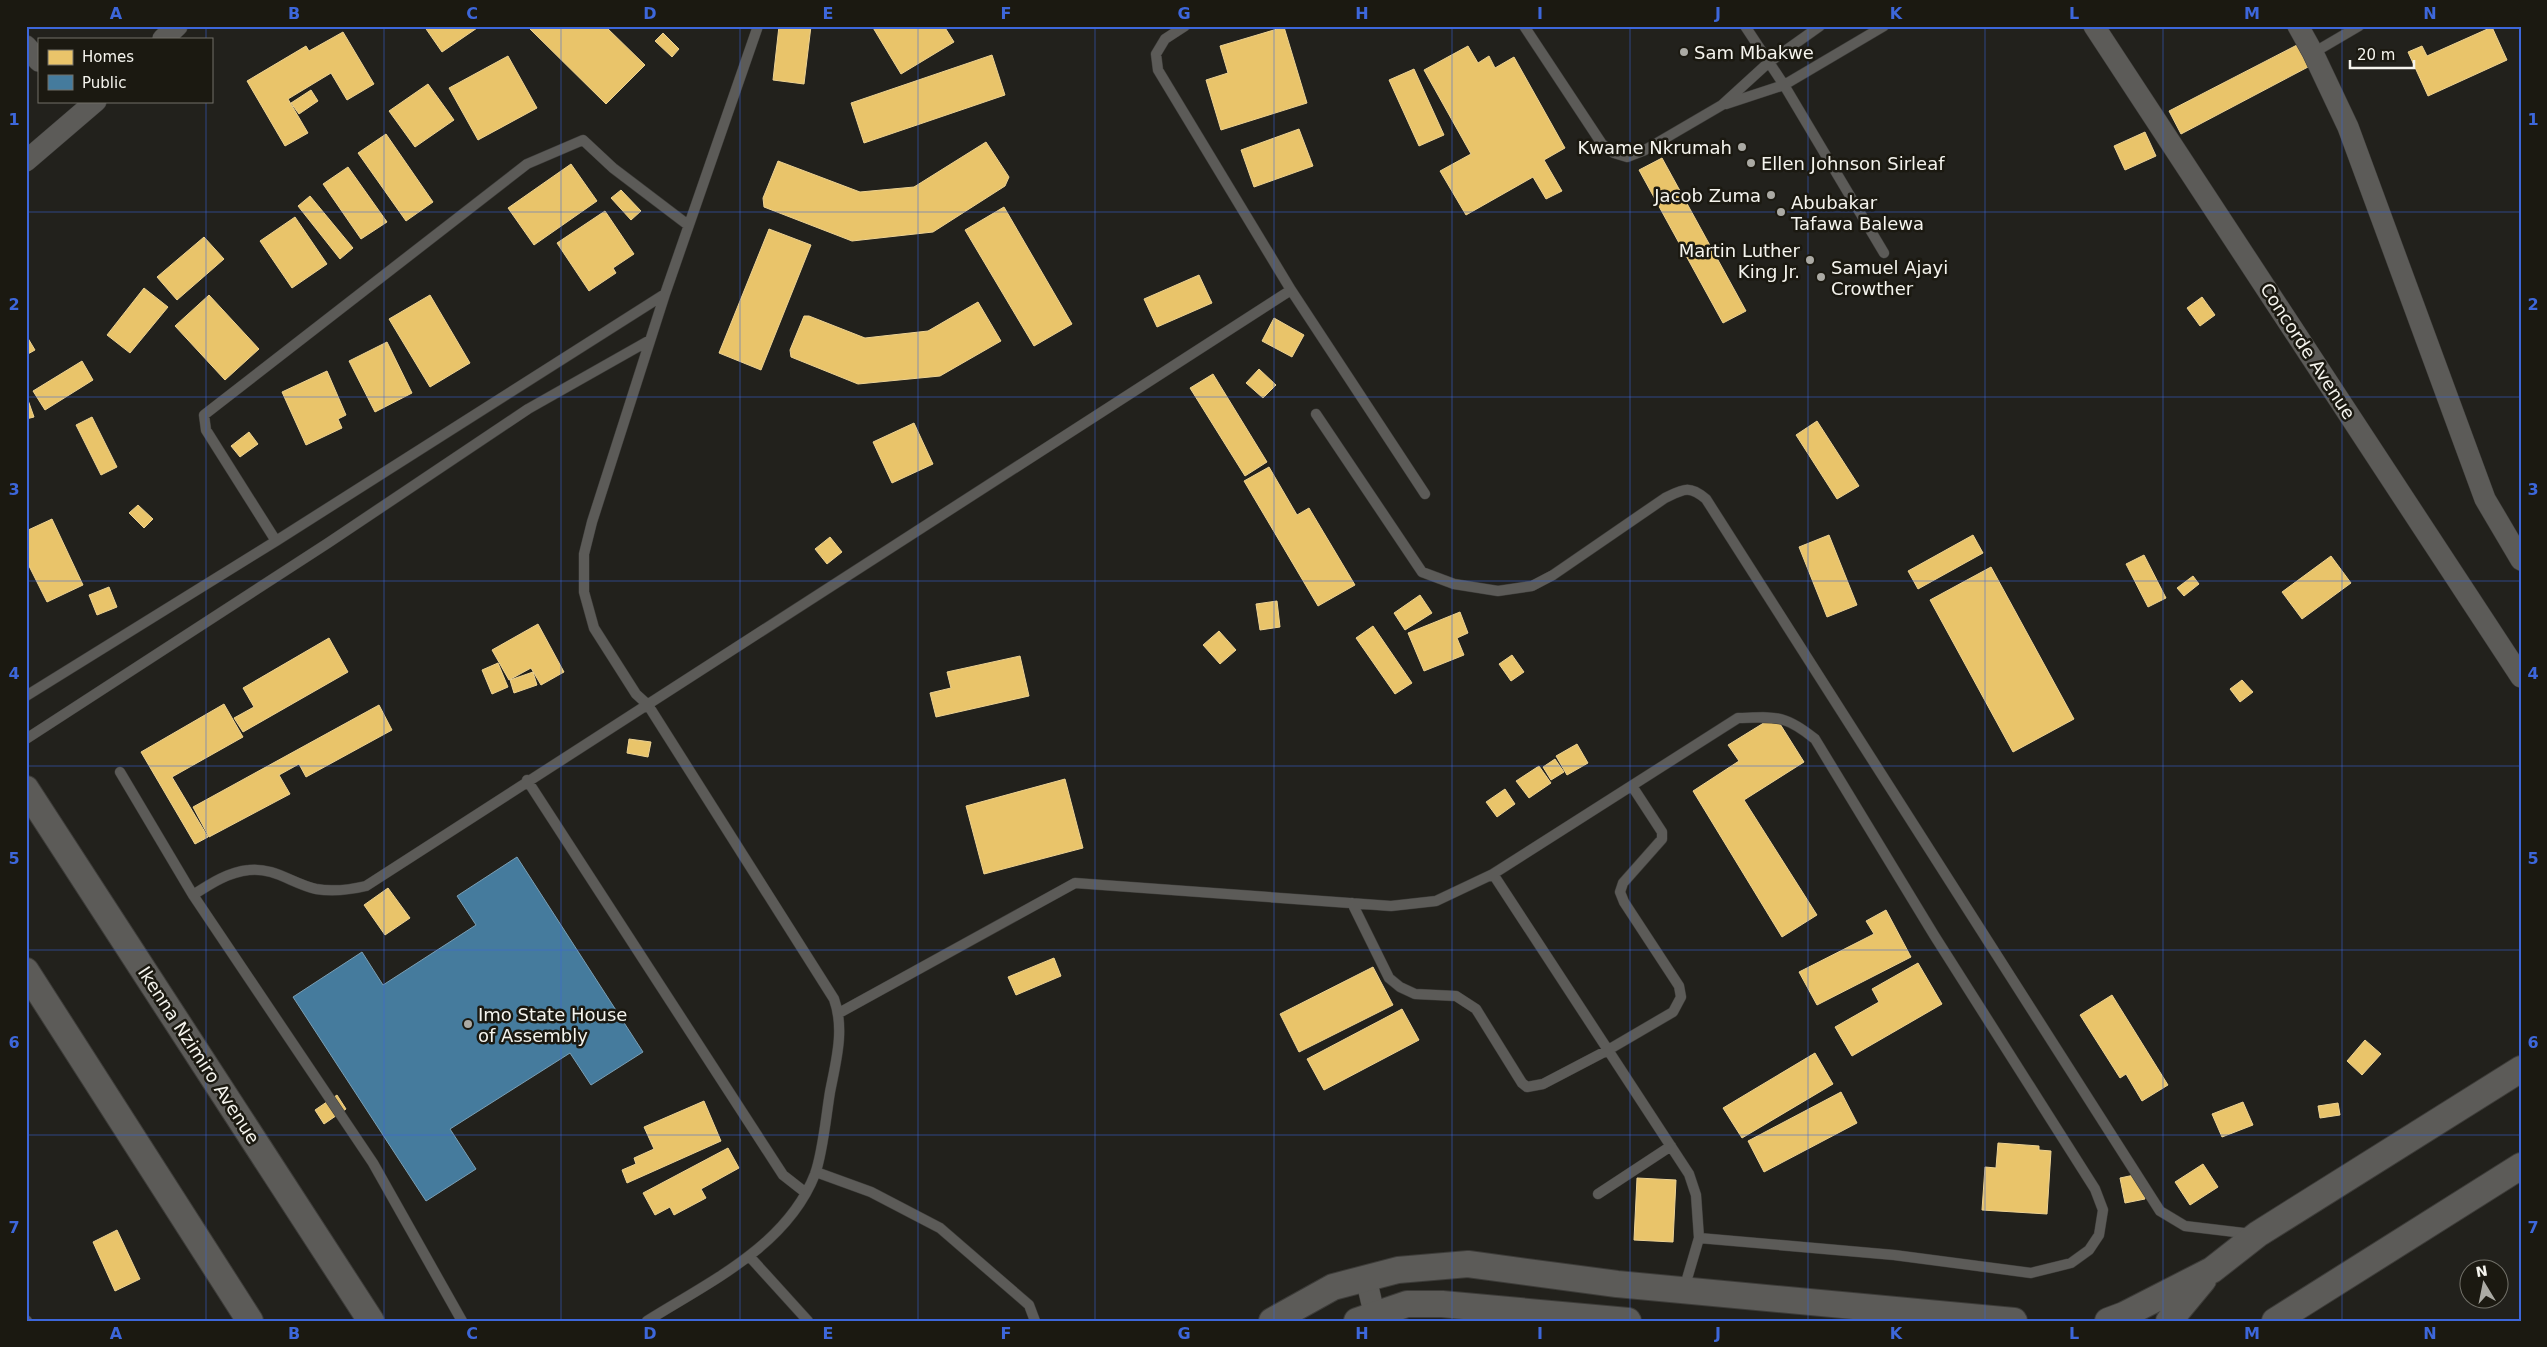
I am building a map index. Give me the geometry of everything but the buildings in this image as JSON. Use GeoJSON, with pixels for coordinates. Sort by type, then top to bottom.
{"type":"FeatureCollection","features":[{"type":"Feature","properties":{"kind":"street"},"geometry":{"type":"LineString","coordinates":[[165,38],[177,26]]}},
{"type":"Feature","properties":{"kind":"street","name":"Concorde Avenue"},"geometry":{"type":"LineString","coordinates":[[2094,26],[2521,677]]}},
{"type":"Feature","properties":{"kind":"street"},"geometry":{"type":"LineString","coordinates":[[2298,26],[2348,127],[2485,500],[2521,560]]}},
{"type":"Feature","properties":{"kind":"street"},"geometry":{"type":"LineString","coordinates":[[26,46],[38,61]]}},
{"type":"Feature","properties":{"kind":"street"},"geometry":{"type":"LineString","coordinates":[[26,161],[83,106]]}},
{"type":"Feature","properties":{"kind":"street","name":"Ikenna Nzimiro Avenue"},"geometry":{"type":"LineString","coordinates":[[26,789],[371,1321]]}},
{"type":"Feature","properties":{"kind":"street"},"geometry":{"type":"LineString","coordinates":[[26,971],[250,1321]]}},
{"type":"Feature","properties":{"kind":"street"},"geometry":{"type":"LineString","coordinates":[[2108,1321],[2124,1315],[2212,1270],[2258,1234],[2521,1069]]}},
{"type":"Feature","properties":{"kind":"street"},"geometry":{"type":"LineString","coordinates":[[2275,1321],[2521,1166]]}},
{"type":"Feature","properties":{"kind":"street"},"geometry":{"type":"LineString","coordinates":[[1272,1321],[1333,1287],[1398,1270],[1468,1264],[1617,1284],[2014,1321]]}},
{"type":"Feature","properties":{"kind":"street"},"geometry":{"type":"LineString","coordinates":[[2170,1321],[2212,1270]]}},
{"type":"Feature","properties":{"kind":"street"},"geometry":{"type":"LineString","coordinates":[[1366,1278],[1365,1317],[1407,1304],[1442,1304],[1628,1321]]}},
{"type":"Feature","properties":{"kind":"lane"},"geometry":{"type":"LineString","coordinates":[[647,1321],[749,1256],[786,1224],[806,1193],[816,1172],[840,1040],[839,1013],[834,999],[648,705],[636,694],[594,628],[584,592],[584,554],[592,522],[688,225],[758,26]]}},
{"type":"Feature","properties":{"kind":"lane"},"geometry":{"type":"LineString","coordinates":[[1185,26],[1165,39],[1156,54],[1158,70],[1291,290],[1425,494]]}},
{"type":"Feature","properties":{"kind":"lane"},"geometry":{"type":"LineString","coordinates":[[1524,26],[1602,144],[1614,153],[1627,157],[1645,150],[1722,105],[1768,63],[1820,26]]}},
{"type":"Feature","properties":{"kind":"lane"},"geometry":{"type":"LineString","coordinates":[[1745,26],[1784,85],[1884,253]]}},
{"type":"Feature","properties":{"kind":"lane"},"geometry":{"type":"LineString","coordinates":[[1722,105],[1784,85],[1884,26]]}},
{"type":"Feature","properties":{"kind":"lane"},"geometry":{"type":"LineString","coordinates":[[2313,53],[2359,26]]}},
{"type":"Feature","properties":{"kind":"lane"},"geometry":{"type":"LineString","coordinates":[[276,541],[206,430],[204,415],[527,164],[583,140],[613,168],[688,225]]}},
{"type":"Feature","properties":{"kind":"lane"},"geometry":{"type":"LineString","coordinates":[[193,895],[219,878],[249,870],[279,873],[315,889],[345,891],[366,886],[1291,290]]}},
{"type":"Feature","properties":{"kind":"lane"},"geometry":{"type":"LineString","coordinates":[[26,696],[276,541],[665,294]]}},
{"type":"Feature","properties":{"kind":"lane"},"geometry":{"type":"LineString","coordinates":[[26,739],[328,543],[528,409],[650,340]]}},
{"type":"Feature","properties":{"kind":"lane"},"geometry":{"type":"LineString","coordinates":[[1316,414],[1422,572],[1454,584],[1498,590],[1532,586],[1553,575],[1665,498],[1684,490],[1694,490],[1706,499],[2160,1211],[2186,1226],[2258,1234]]}},
{"type":"Feature","properties":{"kind":"lane"},"geometry":{"type":"LineString","coordinates":[[839,1013],[1075,882],[1391,906],[1436,901],[1493,874],[1738,718],[1772,717],[1794,722],[1814,739],[2095,1189],[2103,1210],[2099,1235],[2089,1250],[2071,1263],[2031,1273],[1894,1255],[1699,1238]]}},
{"type":"Feature","properties":{"kind":"lane"},"geometry":{"type":"LineString","coordinates":[[120,772],[193,895],[373,1163],[462,1321]]}},
{"type":"Feature","properties":{"kind":"lane"},"geometry":{"type":"LineString","coordinates":[[528,780],[783,1175],[806,1193]]}},
{"type":"Feature","properties":{"kind":"lane"},"geometry":{"type":"LineString","coordinates":[[1352,903],[1388,978],[1414,994],[1456,996],[1476,1009],[1522,1084],[1527,1087],[1542,1084],[1608,1050],[1673,1012],[1681,996],[1679,986],[1624,902],[1620,892],[1623,883],[1662,838],[1662,832],[1632,786]]}},
{"type":"Feature","properties":{"kind":"lane"},"geometry":{"type":"LineString","coordinates":[[1493,874],[1689,1174],[1696,1195],[1699,1238],[1683,1290]]}},
{"type":"Feature","properties":{"kind":"lane"},"geometry":{"type":"LineString","coordinates":[[1598,1194],[1671,1146]]}},
{"type":"Feature","properties":{"kind":"lane"},"geometry":{"type":"LineString","coordinates":[[816,1172],[871,1192],[940,1228],[1029,1305],[1035,1321]]}},
{"type":"Feature","properties":{"kind":"lane"},"geometry":{"type":"LineString","coordinates":[[749,1256],[808,1321]]}},
{"type":"Feature","properties":{"kind":"place","name":"Sam Mbakwe"},"geometry":{"type":"Point","coordinates":[1684,52]}},
{"type":"Feature","properties":{"kind":"place","name":"Kwame Nkrumah"},"geometry":{"type":"Point","coordinates":[1742,147]}},
{"type":"Feature","properties":{"kind":"place","name":"Ellen Johnson Sirleaf"},"geometry":{"type":"Point","coordinates":[1751,163]}},
{"type":"Feature","properties":{"kind":"place","name":"Jacob Zuma"},"geometry":{"type":"Point","coordinates":[1771,195]}},
{"type":"Feature","properties":{"kind":"place","name":"Abubakar Tafawa Balewa"},"geometry":{"type":"Point","coordinates":[1781,212]}},
{"type":"Feature","properties":{"kind":"place","name":"Martin Luther King Jr."},"geometry":{"type":"Point","coordinates":[1810,260]}},
{"type":"Feature","properties":{"kind":"place","name":"Samuel Ajayi Crowther"},"geometry":{"type":"Point","coordinates":[1821,277]}},
{"type":"Feature","properties":{"kind":"place","name":"Imo State House of Assembly"},"geometry":{"type":"Point","coordinates":[468,1024]}}]}
